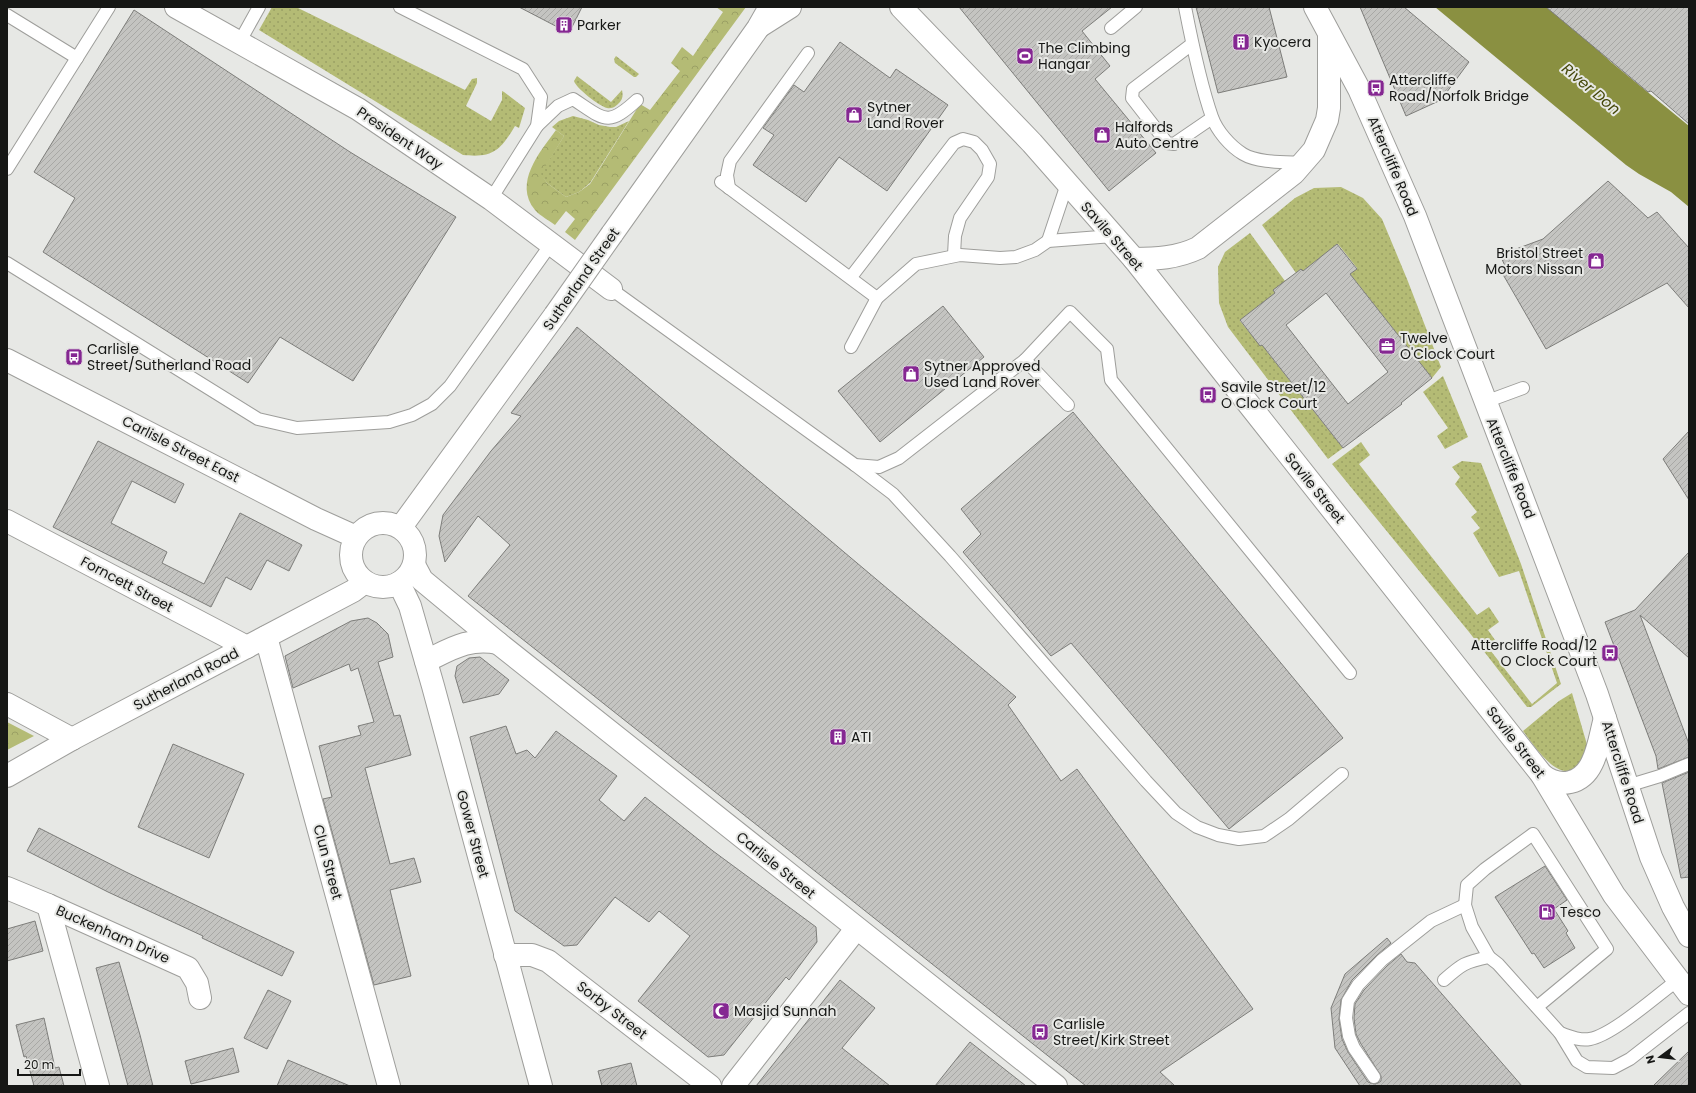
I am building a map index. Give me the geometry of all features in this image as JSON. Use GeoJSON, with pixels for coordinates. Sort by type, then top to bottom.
{"type":"FeatureCollection","features":[{"type":"Feature","properties":{"kind":"main road","name":"Sutherland Street"},"geometry":{"type":"LineString","coordinates":[[401,527],[555,315],[758,28],[770,7]]}},
{"type":"Feature","properties":{"kind":"main road","name":"Sutherland Street"},"geometry":{"type":"LineString","coordinates":[[758,28],[790,7]]}},
{"type":"Feature","properties":{"kind":"main road","name":"Attercliffe Road"},"geometry":{"type":"LineString","coordinates":[[1315,7],[1360,89],[1415,216],[1485,402],[1525,502],[1605,718],[1651,857],[1673,907],[1689,936]]}},
{"type":"Feature","properties":{"kind":"main road","name":"President Way"},"geometry":{"type":"LineString","coordinates":[[182,8],[239,43],[358,109],[491,199],[611,289]]}},
{"type":"Feature","properties":{"kind":"main road","name":"Savile Street"},"geometry":{"type":"LineString","coordinates":[[900,8],[1032,143],[1134,258],[1171,308],[1542,775],[1614,895],[1685,983]]}},
{"type":"Feature","properties":{"kind":"main road"},"geometry":{"type":"LineString","coordinates":[[1134,258],[1172,257],[1198,248],[1294,174],[1314,150],[1327,120],[1329,108],[1330,32]]}},
{"type":"Feature","properties":{"kind":"main road","name":"Carlisle Street East"},"geometry":{"type":"LineString","coordinates":[[7,360],[316,519],[356,537]]}},
{"type":"Feature","properties":{"kind":"main road","name":"Forncett Street"},"geometry":{"type":"LineString","coordinates":[[7,521],[247,647]]}},
{"type":"Feature","properties":{"kind":"main road"},"geometry":{"type":"LineString","coordinates":[[376,523],[389,523],[401,527],[409,534],[414,544],[416,554],[414,565],[410,573],[399,583],[388,587],[380,587],[364,582],[357,575],[352,561],[352,546],[356,537],[364,528],[376,523]]}},
{"type":"Feature","properties":{"kind":"main road","name":"Carlisle Street"},"geometry":{"type":"LineString","coordinates":[[414,565],[422,580],[498,643],[856,929],[1056,1086]]}},
{"type":"Feature","properties":{"kind":"main road","name":"Sutherland Road"},"geometry":{"type":"LineString","coordinates":[[7,776],[72,739],[353,591],[364,582]]}},
{"type":"Feature","properties":{"kind":"main road","name":"Gower Street"},"geometry":{"type":"LineString","coordinates":[[399,583],[410,606],[426,661],[541,1086]]}},
{"type":"Feature","properties":{"kind":"main road","name":"Clun Street"},"geometry":{"type":"LineString","coordinates":[[266,638],[389,1086]]}},
{"type":"Feature","properties":{"kind":"main road"},"geometry":{"type":"LineString","coordinates":[[426,661],[463,643],[488,641],[498,643]]}},
{"type":"Feature","properties":{"kind":"main road"},"geometry":{"type":"LineString","coordinates":[[7,704],[72,739]]}},
{"type":"Feature","properties":{"kind":"main road"},"geometry":{"type":"LineString","coordinates":[[1542,775],[1553,782],[1565,783],[1575,780],[1586,772],[1595,757],[1605,718]]}},
{"type":"Feature","properties":{"kind":"main road","name":"Buckenham Drive"},"geometry":{"type":"LineString","coordinates":[[7,888],[188,968],[197,983],[200,998]]}},
{"type":"Feature","properties":{"kind":"main road"},"geometry":{"type":"LineString","coordinates":[[48,905],[98,1086]]}},
{"type":"Feature","properties":{"kind":"main road"},"geometry":{"type":"LineString","coordinates":[[733,1086],[856,929]]}},
{"type":"Feature","properties":{"kind":"main road","name":"Sorby Street"},"geometry":{"type":"LineString","coordinates":[[505,955],[532,955],[548,961],[710,1086]]}},
{"type":"Feature","properties":{"kind":"lane"},"geometry":{"type":"LineString","coordinates":[[7,169],[109,7]]}},
{"type":"Feature","properties":{"kind":"lane"},"geometry":{"type":"LineString","coordinates":[[239,43],[259,7]]}},
{"type":"Feature","properties":{"kind":"lane"},"geometry":{"type":"LineString","coordinates":[[400,7],[523,69],[541,97],[537,126]]}},
{"type":"Feature","properties":{"kind":"lane"},"geometry":{"type":"LineString","coordinates":[[1111,28],[1136,7]]}},
{"type":"Feature","properties":{"kind":"lane"},"geometry":{"type":"LineString","coordinates":[[1185,7],[1192,44],[1212,118],[1225,138],[1244,154],[1254,158],[1303,163]]}},
{"type":"Feature","properties":{"kind":"lane"},"geometry":{"type":"LineString","coordinates":[[7,15],[77,58]]}},
{"type":"Feature","properties":{"kind":"lane"},"geometry":{"type":"LineString","coordinates":[[1192,44],[1133,89],[1132,98],[1166,143],[1174,144],[1212,118]]}},
{"type":"Feature","properties":{"kind":"lane"},"geometry":{"type":"LineString","coordinates":[[808,53],[730,161],[725,185],[851,277],[877,298]]}},
{"type":"Feature","properties":{"kind":"lane"},"geometry":{"type":"LineString","coordinates":[[491,199],[537,126],[558,106],[573,99],[603,118],[610,118],[624,113],[637,100]]}},
{"type":"Feature","properties":{"kind":"lane"},"geometry":{"type":"LineString","coordinates":[[851,277],[954,143],[963,138],[974,142],[982,150],[990,164],[988,177],[960,218],[955,236],[954,255]]}},
{"type":"Feature","properties":{"kind":"lane"},"geometry":{"type":"LineString","coordinates":[[1048,241],[1067,184]]}},
{"type":"Feature","properties":{"kind":"lane"},"geometry":{"type":"LineString","coordinates":[[851,347],[877,298],[916,264],[954,255],[1000,258],[1016,257],[1035,250],[1048,241],[1113,236]]}},
{"type":"Feature","properties":{"kind":"lane"},"geometry":{"type":"LineString","coordinates":[[7,263],[258,418],[297,428],[389,422],[412,415],[432,404],[450,386],[551,244]]}},
{"type":"Feature","properties":{"kind":"lane"},"geometry":{"type":"LineString","coordinates":[[611,289],[893,494],[950,556],[1146,781],[1176,813],[1197,827],[1218,835],[1239,839],[1264,836],[1290,819],[1342,774]]}},
{"type":"Feature","properties":{"kind":"lane"},"geometry":{"type":"LineString","coordinates":[[855,465],[879,467],[899,458],[1025,360],[1070,312],[1107,349],[1112,380],[1350,673]]}},
{"type":"Feature","properties":{"kind":"lane"},"geometry":{"type":"LineString","coordinates":[[1025,360],[1068,405]]}},
{"type":"Feature","properties":{"kind":"lane"},"geometry":{"type":"LineString","coordinates":[[1485,402],[1523,388]]}},
{"type":"Feature","properties":{"kind":"lane"},"geometry":{"type":"LineString","coordinates":[[1627,786],[1660,776],[1689,764]]}},
{"type":"Feature","properties":{"kind":"lane"},"geometry":{"type":"LineString","coordinates":[[1538,1007],[1607,949],[1533,834],[1485,869],[1467,885],[1465,905],[1472,927],[1489,957],[1498,964],[1538,1007],[1560,1033],[1577,1061],[1587,1067],[1613,1068],[1630,1059],[1689,1013]]}},
{"type":"Feature","properties":{"kind":"lane"},"geometry":{"type":"LineString","coordinates":[[1374,1077],[1354,1048],[1349,1036],[1346,1018],[1348,1001],[1358,985],[1392,952],[1431,920],[1465,905]]}},
{"type":"Feature","properties":{"kind":"lane"},"geometry":{"type":"LineString","coordinates":[[1444,980],[1461,965],[1489,957]]}},
{"type":"Feature","properties":{"kind":"lane"},"geometry":{"type":"LineString","coordinates":[[1560,1033],[1576,1039],[1589,1040],[1599,1036],[1685,983]]}},
{"type":"Feature","properties":{"kind":"green space"},"geometry":{"type":"Polygon","coordinates":[[[272,7],[296,7],[465,90],[472,79],[477,78],[477,83],[466,106],[491,121],[502,100],[502,91],[525,108],[519,128],[515,126],[505,142],[489,154],[473,156],[463,155],[259,30],[272,7]]]}},
{"type":"Feature","properties":{"kind":"green space"},"geometry":{"type":"Polygon","coordinates":[[[716,7],[746,7],[575,240],[565,232],[575,219],[566,211],[555,225],[537,212],[529,200],[527,189],[528,179],[531,168],[543,148],[556,130],[564,136],[541,174],[547,183],[566,197],[579,192],[590,184],[640,104],[650,110],[680,71],[671,63],[682,47],[693,56],[723,12],[716,7]]]}},
{"type":"Feature","properties":{"kind":"green space"},"geometry":{"type":"Polygon","coordinates":[[[616,56],[639,74],[634,77],[615,63],[614,59],[616,56]]]}},
{"type":"Feature","properties":{"kind":"green space"},"geometry":{"type":"Polygon","coordinates":[[[577,76],[611,102],[622,90],[621,101],[613,108],[603,107],[579,88],[574,81],[577,76]]]}},
{"type":"Feature","properties":{"kind":"green space"},"geometry":{"type":"Polygon","coordinates":[[[573,116],[599,125],[610,127],[616,127],[629,121],[590,183],[579,192],[566,197],[547,183],[540,174],[564,136],[552,127],[559,121],[573,116]]]}},
{"type":"Feature","properties":{"kind":"green space"},"geometry":{"type":"Polygon","coordinates":[[[1341,187],[1363,198],[1382,219],[1441,367],[1432,378],[1405,346],[1406,345],[1350,274],[1357,268],[1338,244],[1303,271],[1301,269],[1296,273],[1262,225],[1295,198],[1314,188],[1341,187]]]}},
{"type":"Feature","properties":{"kind":"green space"},"geometry":{"type":"Polygon","coordinates":[[[1250,233],[1285,281],[1275,293],[1240,321],[1260,345],[1263,343],[1268,353],[1343,448],[1328,459],[1228,327],[1219,303],[1218,267],[1225,252],[1250,233]]]}},
{"type":"Feature","properties":{"kind":"green space"},"geometry":{"type":"Polygon","coordinates":[[[1443,376],[1468,437],[1445,449],[1437,436],[1448,428],[1423,392],[1443,376]]]}},
{"type":"Feature","properties":{"kind":"green space"},"geometry":{"type":"Polygon","coordinates":[[[1361,442],[1370,455],[1359,464],[1477,615],[1489,607],[1499,622],[1488,630],[1495,640],[1487,646],[1532,704],[1557,683],[1519,571],[1499,577],[1473,533],[1480,528],[1471,517],[1477,512],[1455,484],[1460,477],[1452,467],[1462,461],[1481,463],[1521,564],[1561,684],[1531,707],[1527,707],[1469,632],[1332,464],[1361,442]]]}},
{"type":"Feature","properties":{"kind":"green space"},"geometry":{"type":"Polygon","coordinates":[[[1572,693],[1588,748],[1579,765],[1572,770],[1564,771],[1548,761],[1523,731],[1559,701],[1572,693]]]}},
{"type":"Feature","properties":{"kind":"green space"},"geometry":{"type":"Polygon","coordinates":[[[7,722],[34,736],[7,750],[7,722]]]}},
{"type":"Feature","properties":{"kind":"water","name":"River Don"},"geometry":{"type":"Polygon","coordinates":[[[1435,7],[1550,7],[1611,62],[1689,126],[1689,207],[1671,192],[1626,165],[1435,7]]]}},
{"type":"Feature","properties":{"kind":"building","name":"Parker"},"geometry":{"type":"Polygon","coordinates":[[[519,7],[582,7],[569,33],[519,7]]]}},
{"type":"Feature","properties":{"kind":"building"},"geometry":{"type":"Polygon","coordinates":[[[959,7],[1112,7],[1082,31],[1110,66],[1095,79],[1156,153],[1109,191],[959,7]]]}},
{"type":"Feature","properties":{"kind":"building","name":"Kyocera"},"geometry":{"type":"Polygon","coordinates":[[[1196,7],[1269,7],[1287,77],[1218,93],[1196,7]]]}},
{"type":"Feature","properties":{"kind":"building"},"geometry":{"type":"Polygon","coordinates":[[[1360,7],[1404,7],[1469,62],[1441,100],[1406,116],[1360,7]]]}},
{"type":"Feature","properties":{"kind":"building"},"geometry":{"type":"Polygon","coordinates":[[[1546,7],[1689,7],[1689,124],[1651,91],[1648,92],[1546,7]]]}},
{"type":"Feature","properties":{"kind":"building"},"geometry":{"type":"Polygon","coordinates":[[[134,10],[350,152],[456,217],[353,381],[280,337],[248,383],[43,252],[75,198],[34,172],[134,10]]]}},
{"type":"Feature","properties":{"kind":"building","name":"Sytner Land Rover"},"geometry":{"type":"Polygon","coordinates":[[[840,42],[890,78],[896,69],[948,105],[887,191],[839,157],[806,202],[753,165],[774,135],[763,128],[794,85],[804,92],[840,42]]]}},
{"type":"Feature","properties":{"kind":"building","name":"Bristol Street Motors Nissan"},"geometry":{"type":"Polygon","coordinates":[[[1608,181],[1648,218],[1657,212],[1689,248],[1689,308],[1667,283],[1546,349],[1501,271],[1506,268],[1500,255],[1543,239],[1608,181]]]}},
{"type":"Feature","properties":{"kind":"building","name":"Twelve O'Clock Court"},"geometry":{"type":"Polygon","coordinates":[[[1337,244],[1357,269],[1350,274],[1432,378],[1401,403],[1402,404],[1343,448],[1262,345],[1260,346],[1240,320],[1275,293],[1273,290],[1301,269],[1303,271],[1337,244]],[[1326,293],[1286,325],[1348,404],[1388,372],[1326,293]]]}},
{"type":"Feature","properties":{"kind":"building","name":"Sytner Approved Used Land Rover"},"geometry":{"type":"Polygon","coordinates":[[[943,306],[984,357],[880,442],[838,391],[943,306]]]}},
{"type":"Feature","properties":{"kind":"building","name":"ATI"},"geometry":{"type":"Polygon","coordinates":[[[577,327],[1016,697],[1008,705],[1061,781],[1077,769],[1253,1009],[1160,1072],[1175,1086],[1086,1086],[468,596],[510,545],[478,516],[445,562],[439,536],[443,515],[491,451],[521,416],[511,413],[577,327]]]}},
{"type":"Feature","properties":{"kind":"building"},"geometry":{"type":"Polygon","coordinates":[[[1073,412],[1343,738],[1229,829],[1071,643],[1051,656],[963,552],[981,534],[961,509],[1073,412]]]}},
{"type":"Feature","properties":{"kind":"building"},"geometry":{"type":"Polygon","coordinates":[[[1689,431],[1689,500],[1663,459],[1689,431]]]}},
{"type":"Feature","properties":{"kind":"building"},"geometry":{"type":"Polygon","coordinates":[[[98,441],[184,484],[175,503],[132,481],[111,523],[167,552],[162,563],[204,584],[240,513],[302,545],[289,571],[267,560],[251,590],[226,577],[211,607],[53,527],[98,441]]]}},
{"type":"Feature","properties":{"kind":"building"},"geometry":{"type":"Polygon","coordinates":[[[1689,552],[1689,658],[1640,615],[1689,744],[1689,757],[1658,769],[1656,756],[1605,622],[1635,610],[1689,552]]]}},
{"type":"Feature","properties":{"kind":"building"},"geometry":{"type":"Polygon","coordinates":[[[368,618],[377,623],[388,634],[393,657],[378,662],[394,716],[400,715],[411,755],[365,768],[390,864],[414,858],[421,882],[390,890],[411,976],[374,985],[323,799],[332,797],[319,746],[361,735],[358,726],[374,722],[358,668],[351,671],[349,664],[293,688],[285,656],[351,621],[368,618]]]}},
{"type":"Feature","properties":{"kind":"building"},"geometry":{"type":"Polygon","coordinates":[[[480,657],[509,680],[499,694],[463,703],[455,676],[457,666],[469,658],[480,657]]]}},
{"type":"Feature","properties":{"kind":"building"},"geometry":{"type":"Polygon","coordinates":[[[506,726],[516,754],[527,750],[535,758],[556,731],[617,776],[599,800],[624,821],[645,797],[713,851],[816,927],[817,942],[789,980],[786,977],[724,1055],[708,1057],[638,1001],[690,936],[659,911],[649,922],[615,897],[577,945],[564,946],[515,911],[470,737],[506,726]]]}},
{"type":"Feature","properties":{"kind":"building"},"geometry":{"type":"Polygon","coordinates":[[[173,744],[244,774],[209,858],[138,827],[173,744]]]}},
{"type":"Feature","properties":{"kind":"building"},"geometry":{"type":"Polygon","coordinates":[[[1689,772],[1689,877],[1681,878],[1662,783],[1689,772]]]}},
{"type":"Feature","properties":{"kind":"building"},"geometry":{"type":"Polygon","coordinates":[[[39,828],[126,872],[294,952],[282,976],[27,851],[39,828]]]}},
{"type":"Feature","properties":{"kind":"building"},"geometry":{"type":"Polygon","coordinates":[[[1545,866],[1567,900],[1554,909],[1568,931],[1566,933],[1575,948],[1544,968],[1534,953],[1532,954],[1495,897],[1545,866]]]}},
{"type":"Feature","properties":{"kind":"building"},"geometry":{"type":"Polygon","coordinates":[[[35,921],[43,951],[7,961],[7,929],[35,921]]]}},
{"type":"Feature","properties":{"kind":"building"},"geometry":{"type":"Polygon","coordinates":[[[1387,938],[1391,943],[1352,980],[1341,1000],[1339,1019],[1342,1039],[1348,1052],[1368,1082],[1374,1084],[1378,1083],[1381,1081],[1381,1076],[1356,1034],[1354,1018],[1355,1004],[1364,990],[1401,954],[1407,962],[1415,963],[1522,1086],[1360,1086],[1335,1048],[1331,1008],[1345,974],[1387,938]]]}},
{"type":"Feature","properties":{"kind":"building"},"geometry":{"type":"Polygon","coordinates":[[[119,962],[153,1086],[128,1086],[96,968],[119,962]]]}},
{"type":"Feature","properties":{"kind":"building"},"geometry":{"type":"Polygon","coordinates":[[[840,980],[875,1008],[842,1048],[890,1086],[756,1086],[840,980]]]}},
{"type":"Feature","properties":{"kind":"building"},"geometry":{"type":"Polygon","coordinates":[[[268,990],[291,1001],[267,1049],[244,1038],[268,990]]]}},
{"type":"Feature","properties":{"kind":"building"},"geometry":{"type":"Polygon","coordinates":[[[44,1018],[55,1068],[59,1067],[64,1086],[34,1086],[26,1056],[24,1057],[16,1025],[44,1018]]]}},
{"type":"Feature","properties":{"kind":"building"},"geometry":{"type":"Polygon","coordinates":[[[970,1042],[1026,1086],[935,1086],[970,1042]]]}},
{"type":"Feature","properties":{"kind":"building"},"geometry":{"type":"Polygon","coordinates":[[[233,1048],[239,1072],[191,1084],[185,1061],[233,1048]]]}},
{"type":"Feature","properties":{"kind":"building"},"geometry":{"type":"Polygon","coordinates":[[[1689,1051],[1689,1086],[1653,1086],[1689,1051]]]}},
{"type":"Feature","properties":{"kind":"building"},"geometry":{"type":"Polygon","coordinates":[[[288,1060],[350,1086],[277,1086],[288,1060]]]}},
{"type":"Feature","properties":{"kind":"building"},"geometry":{"type":"Polygon","coordinates":[[[631,1063],[637,1086],[602,1086],[598,1071],[631,1063]]]}},
{"type":"Feature","properties":{"kind":"place","name":"Parker"},"geometry":{"type":"Point","coordinates":[564,25]}},
{"type":"Feature","properties":{"kind":"place","name":"Kyocera"},"geometry":{"type":"Point","coordinates":[1241,42]}},
{"type":"Feature","properties":{"kind":"place","name":"The Climbing Hangar"},"geometry":{"type":"Point","coordinates":[1025,56]}},
{"type":"Feature","properties":{"kind":"place","name":"Attercliffe Road/Norfolk Bridge"},"geometry":{"type":"Point","coordinates":[1376,88]}},
{"type":"Feature","properties":{"kind":"place","name":"Sytner Land Rover"},"geometry":{"type":"Point","coordinates":[854,115]}},
{"type":"Feature","properties":{"kind":"place","name":"Halfords Auto Centre"},"geometry":{"type":"Point","coordinates":[1102,135]}},
{"type":"Feature","properties":{"kind":"place","name":"Bristol Street Motors Nissan"},"geometry":{"type":"Point","coordinates":[1596,261]}},
{"type":"Feature","properties":{"kind":"place","name":"Twelve O'Clock Court"},"geometry":{"type":"Point","coordinates":[1387,346]}},
{"type":"Feature","properties":{"kind":"place","name":"Carlisle Street/Sutherland Road"},"geometry":{"type":"Point","coordinates":[74,357]}},
{"type":"Feature","properties":{"kind":"place","name":"Sytner Approved Used Land Rover"},"geometry":{"type":"Point","coordinates":[911,374]}},
{"type":"Feature","properties":{"kind":"place","name":"Savile Street/12 O Clock Court"},"geometry":{"type":"Point","coordinates":[1208,395]}},
{"type":"Feature","properties":{"kind":"place","name":"Attercliffe Road/12 O Clock Court"},"geometry":{"type":"Point","coordinates":[1610,653]}},
{"type":"Feature","properties":{"kind":"place","name":"ATI"},"geometry":{"type":"Point","coordinates":[838,737]}},
{"type":"Feature","properties":{"kind":"place","name":"Tesco"},"geometry":{"type":"Point","coordinates":[1547,912]}},
{"type":"Feature","properties":{"kind":"place","name":"Masjid Sunnah"},"geometry":{"type":"Point","coordinates":[721,1011]}},
{"type":"Feature","properties":{"kind":"place","name":"Carlisle Street/Kirk Street"},"geometry":{"type":"Point","coordinates":[1040,1032]}}]}
